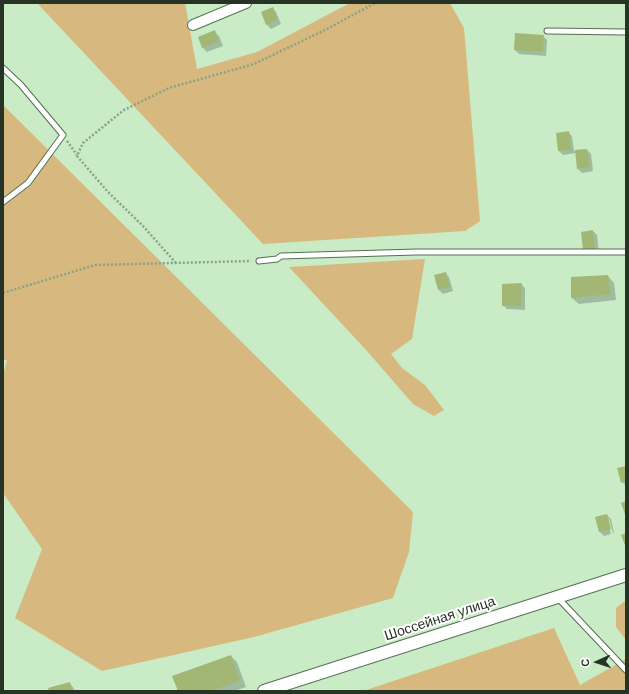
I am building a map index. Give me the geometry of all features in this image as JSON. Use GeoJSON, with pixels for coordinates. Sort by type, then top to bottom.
{"type":"FeatureCollection","features":[{"type":"Feature","properties":{"kind":"street"},"geometry":{"type":"LineString","coordinates":[[193,25],[246,3]]}},
{"type":"Feature","properties":{"kind":"street","name":"Шоссейная улица"},"geometry":{"type":"LineString","coordinates":[[264,691],[626,575]]}},
{"type":"Feature","properties":{"kind":"lane"},"geometry":{"type":"LineString","coordinates":[[547,30],[626,32]]}},
{"type":"Feature","properties":{"kind":"lane"},"geometry":{"type":"LineString","coordinates":[[3,68],[21,85],[62,135],[28,183],[3,202]]}},
{"type":"Feature","properties":{"kind":"lane"},"geometry":{"type":"LineString","coordinates":[[259,261],[276,259],[281,256],[416,252],[626,252]]}},
{"type":"Feature","properties":{"kind":"lane"},"geometry":{"type":"LineString","coordinates":[[558,597],[626,670]]}},
{"type":"Feature","properties":{"kind":"path"},"geometry":{"type":"LineString","coordinates":[[77,156],[83,143],[124,110],[169,88],[254,64],[327,29],[375,3]]}},
{"type":"Feature","properties":{"kind":"path"},"geometry":{"type":"LineString","coordinates":[[62,135],[77,156],[108,192],[143,226],[176,263]]}},
{"type":"Feature","properties":{"kind":"path"},"geometry":{"type":"LineString","coordinates":[[3,293],[95,265],[259,261]]}},
{"type":"Feature","properties":{"kind":"shaded area"},"geometry":{"type":"Polygon","coordinates":[[[37,3],[185,3],[197,69],[257,52],[350,3],[450,3],[464,28],[480,221],[465,231],[263,244],[37,3]]]}},
{"type":"Feature","properties":{"kind":"shaded area"},"geometry":{"type":"Polygon","coordinates":[[[3,105],[413,512],[409,552],[393,598],[254,637],[102,671],[15,618],[42,549],[3,493],[3,376],[7,360],[3,360],[3,105]]]}},
{"type":"Feature","properties":{"kind":"shaded area"},"geometry":{"type":"Polygon","coordinates":[[[425,259],[412,339],[391,354],[402,368],[425,385],[444,410],[434,416],[413,404],[367,351],[289,267],[425,259]]]}},
{"type":"Feature","properties":{"kind":"shaded area"},"geometry":{"type":"Polygon","coordinates":[[[626,600],[626,640],[616,627],[616,608],[626,600]]]}},
{"type":"Feature","properties":{"kind":"shaded area"},"geometry":{"type":"Polygon","coordinates":[[[554,628],[580,685],[626,659],[626,691],[363,691],[554,628]]]}},
{"type":"Feature","properties":{"kind":"building"},"geometry":{"type":"Polygon","coordinates":[[[273,7],[278,20],[266,25],[261,12],[273,7]]]}},
{"type":"Feature","properties":{"kind":"building"},"geometry":{"type":"Polygon","coordinates":[[[215,30],[219,42],[202,48],[198,37],[215,30]]]}},
{"type":"Feature","properties":{"kind":"building"},"geometry":{"type":"Polygon","coordinates":[[[515,33],[544,35],[543,52],[514,50],[515,33]]]}},
{"type":"Feature","properties":{"kind":"building"},"geometry":{"type":"Polygon","coordinates":[[[569,131],[571,150],[558,151],[556,133],[569,131]]]}},
{"type":"Feature","properties":{"kind":"building"},"geometry":{"type":"Polygon","coordinates":[[[587,149],[590,167],[577,169],[575,150],[587,149]]]}},
{"type":"Feature","properties":{"kind":"building"},"geometry":{"type":"Polygon","coordinates":[[[593,230],[595,249],[583,250],[581,232],[593,230]]]}},
{"type":"Feature","properties":{"kind":"building"},"geometry":{"type":"Polygon","coordinates":[[[446,272],[450,287],[438,290],[434,275],[446,272]]]}},
{"type":"Feature","properties":{"kind":"building"},"geometry":{"type":"Polygon","coordinates":[[[608,275],[611,294],[571,298],[571,277],[608,275]]]}},
{"type":"Feature","properties":{"kind":"building"},"geometry":{"type":"Polygon","coordinates":[[[522,283],[521,306],[502,306],[502,284],[522,283]]]}},
{"type":"Feature","properties":{"kind":"building"},"geometry":{"type":"Polygon","coordinates":[[[626,466],[626,481],[621,483],[617,468],[626,466]]]}},
{"type":"Feature","properties":{"kind":"building"},"geometry":{"type":"Polygon","coordinates":[[[626,501],[626,517],[621,503],[626,501]]]}},
{"type":"Feature","properties":{"kind":"building"},"geometry":{"type":"Polygon","coordinates":[[[607,514],[611,529],[599,532],[595,517],[607,514]]]}},
{"type":"Feature","properties":{"kind":"building"},"geometry":{"type":"Polygon","coordinates":[[[626,533],[626,548],[621,535],[626,533]]]}},
{"type":"Feature","properties":{"kind":"building"},"geometry":{"type":"Polygon","coordinates":[[[231,655],[240,681],[211,691],[178,691],[172,676],[231,655]]]}},
{"type":"Feature","properties":{"kind":"building"},"geometry":{"type":"Polygon","coordinates":[[[70,682],[72,691],[49,691],[48,688],[70,682]]]}}]}
